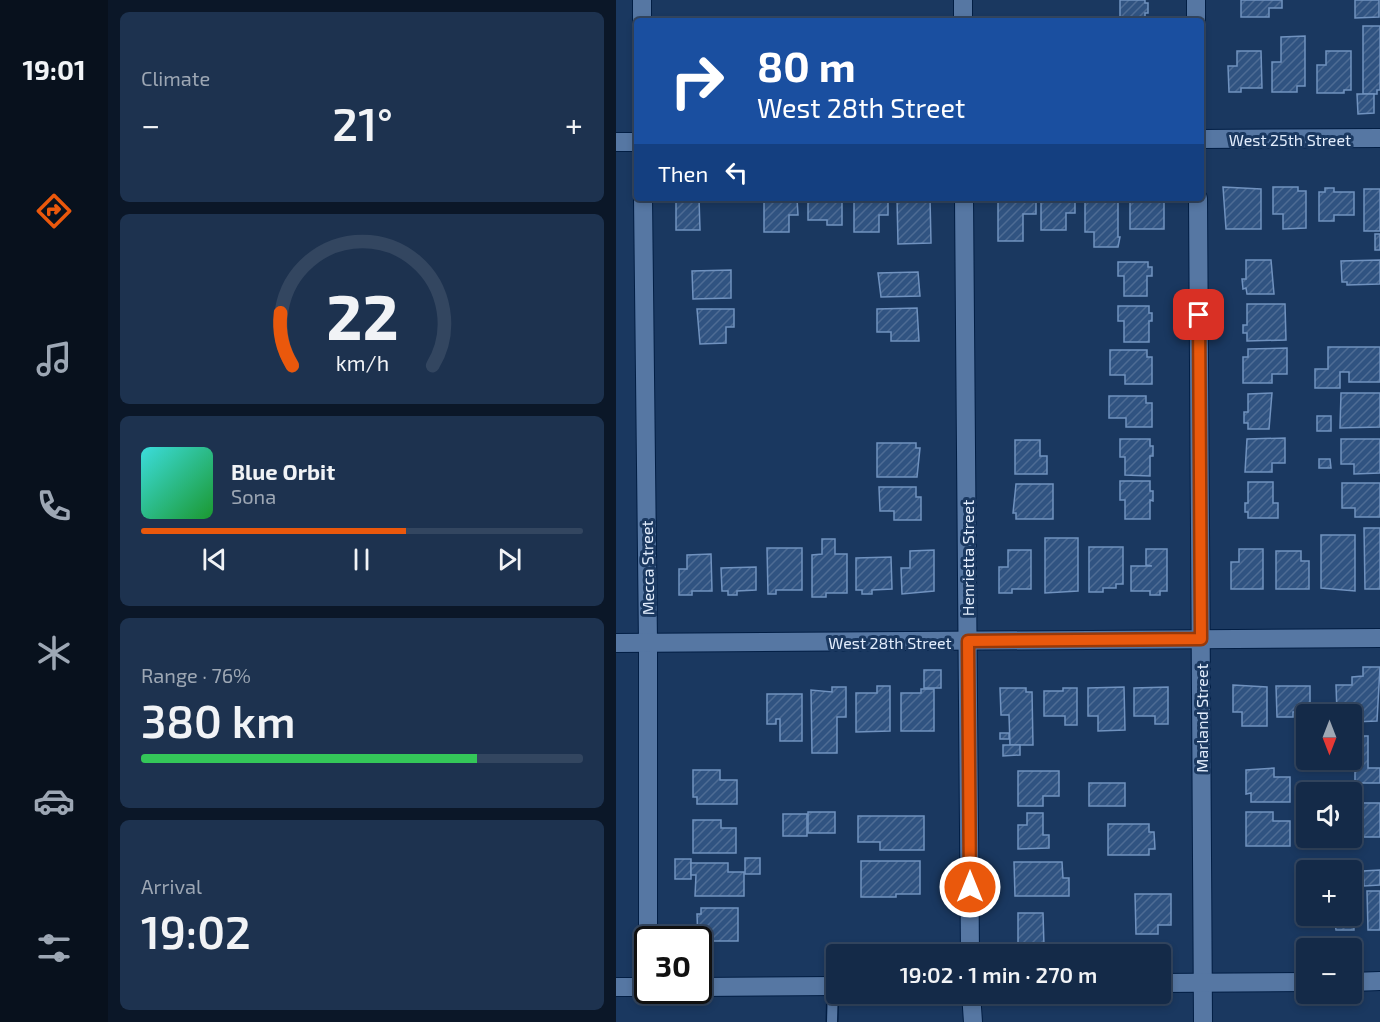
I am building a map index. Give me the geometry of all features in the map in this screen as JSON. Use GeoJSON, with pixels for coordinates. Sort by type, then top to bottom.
{"type":"FeatureCollection","features":[{"type":"Feature","properties":{"kind":"street"},"geometry":{"type":"LineString","coordinates":[[642,0],[642,18]]}},
{"type":"Feature","properties":{"kind":"street"},"geometry":{"type":"LineString","coordinates":[[963,0],[963,18]]}},
{"type":"Feature","properties":{"kind":"street"},"geometry":{"type":"LineString","coordinates":[[1196,0],[1196,18]]}},
{"type":"Feature","properties":{"kind":"street","name":"West 25th Street"},"geometry":{"type":"LineString","coordinates":[[1204,139],[1380,138]]}},
{"type":"Feature","properties":{"kind":"street"},"geometry":{"type":"LineString","coordinates":[[616,142],[634,142]]}},
{"type":"Feature","properties":{"kind":"street","name":"Mecca Street"},"geometry":{"type":"LineString","coordinates":[[643,201],[648,643],[648,926]]}},
{"type":"Feature","properties":{"kind":"street","name":"Henrietta Street"},"geometry":{"type":"LineString","coordinates":[[964,201],[970,944]]}},
{"type":"Feature","properties":{"kind":"street","name":"Marland Street"},"geometry":{"type":"LineString","coordinates":[[1198,201],[1203,1022]]}},
{"type":"Feature","properties":{"kind":"street","name":"West 28th Street"},"geometry":{"type":"LineString","coordinates":[[616,643],[1380,638]]}},
{"type":"Feature","properties":{"kind":"street"},"geometry":{"type":"LineString","coordinates":[[1362,982],[1380,981]]}},
{"type":"Feature","properties":{"kind":"street"},"geometry":{"type":"LineString","coordinates":[[1171,983],[1296,982]]}},
{"type":"Feature","properties":{"kind":"street"},"geometry":{"type":"LineString","coordinates":[[712,987],[826,986]]}},
{"type":"Feature","properties":{"kind":"street"},"geometry":{"type":"LineString","coordinates":[[616,987],[634,987]]}},
{"type":"Feature","properties":{"kind":"street"},"geometry":{"type":"LineString","coordinates":[[972,1004],[973,1022]]}},
{"type":"Feature","properties":{"kind":"lane"},"geometry":{"type":"LineString","coordinates":[[832,1022],[833,1004]]}},
{"type":"Feature","properties":{"kind":"building"},"geometry":{"type":"Polygon","coordinates":[[[1120,0],[1145,0],[1145,3],[1148,3],[1148,13],[1145,13],[1145,18],[1120,18],[1120,0]]]}},
{"type":"Feature","properties":{"kind":"building"},"geometry":{"type":"Polygon","coordinates":[[[1241,0],[1282,0],[1282,8],[1269,8],[1269,17],[1241,17],[1241,0]]]}},
{"type":"Feature","properties":{"kind":"building"},"geometry":{"type":"Polygon","coordinates":[[[1355,0],[1379,0],[1379,17],[1355,18],[1355,0]]]}},
{"type":"Feature","properties":{"kind":"building"},"geometry":{"type":"Polygon","coordinates":[[[1363,26],[1380,26],[1380,90],[1377,90],[1377,94],[1363,94],[1363,26]]]}},
{"type":"Feature","properties":{"kind":"building"},"geometry":{"type":"Polygon","coordinates":[[[1305,36],[1305,86],[1297,86],[1297,92],[1272,92],[1272,62],[1281,62],[1281,37],[1305,36]]]}},
{"type":"Feature","properties":{"kind":"building"},"geometry":{"type":"Polygon","coordinates":[[[1237,51],[1261,51],[1262,88],[1241,88],[1241,92],[1229,92],[1228,66],[1237,66],[1237,51]]]}},
{"type":"Feature","properties":{"kind":"building"},"geometry":{"type":"Polygon","coordinates":[[[1326,51],[1351,51],[1351,90],[1344,90],[1344,93],[1317,93],[1317,65],[1326,65],[1326,51]]]}},
{"type":"Feature","properties":{"kind":"building"},"geometry":{"type":"Polygon","coordinates":[[[1357,94],[1374,94],[1374,113],[1358,114],[1357,94]]]}},
{"type":"Feature","properties":{"kind":"building"},"geometry":{"type":"Polygon","coordinates":[[[1223,187],[1261,189],[1261,229],[1226,229],[1223,187]]]}},
{"type":"Feature","properties":{"kind":"building"},"geometry":{"type":"Polygon","coordinates":[[[1273,187],[1298,187],[1298,191],[1306,191],[1306,228],[1283,229],[1283,214],[1273,214],[1273,187]]]}},
{"type":"Feature","properties":{"kind":"building"},"geometry":{"type":"Polygon","coordinates":[[[1325,188],[1334,188],[1334,192],[1354,192],[1354,215],[1334,215],[1334,221],[1319,221],[1319,192],[1325,192],[1325,188]]]}},
{"type":"Feature","properties":{"kind":"building"},"geometry":{"type":"Polygon","coordinates":[[[1364,189],[1380,189],[1380,231],[1364,231],[1364,189]]]}},
{"type":"Feature","properties":{"kind":"building"},"geometry":{"type":"Polygon","coordinates":[[[676,201],[699,201],[700,230],[676,230],[676,201]]]}},
{"type":"Feature","properties":{"kind":"building"},"geometry":{"type":"Polygon","coordinates":[[[764,201],[797,201],[798,215],[789,215],[789,232],[764,232],[764,201]]]}},
{"type":"Feature","properties":{"kind":"building"},"geometry":{"type":"Polygon","coordinates":[[[808,201],[842,201],[842,225],[827,225],[827,220],[808,220],[808,201]]]}},
{"type":"Feature","properties":{"kind":"building"},"geometry":{"type":"Polygon","coordinates":[[[854,201],[888,201],[888,215],[879,215],[879,232],[854,232],[854,201]]]}},
{"type":"Feature","properties":{"kind":"building"},"geometry":{"type":"Polygon","coordinates":[[[897,201],[930,201],[931,243],[898,244],[897,201]]]}},
{"type":"Feature","properties":{"kind":"building"},"geometry":{"type":"Polygon","coordinates":[[[998,201],[1036,201],[1036,214],[1023,214],[1023,241],[998,241],[998,201]]]}},
{"type":"Feature","properties":{"kind":"building"},"geometry":{"type":"Polygon","coordinates":[[[1041,201],[1075,201],[1075,213],[1066,213],[1066,230],[1041,230],[1041,201]]]}},
{"type":"Feature","properties":{"kind":"building"},"geometry":{"type":"Polygon","coordinates":[[[1085,201],[1118,201],[1118,237],[1120,237],[1118,247],[1094,247],[1094,232],[1085,232],[1085,201]]]}},
{"type":"Feature","properties":{"kind":"building"},"geometry":{"type":"Polygon","coordinates":[[[1130,201],[1164,201],[1164,229],[1130,229],[1130,201]]]}},
{"type":"Feature","properties":{"kind":"building"},"geometry":{"type":"Polygon","coordinates":[[[1375,234],[1380,234],[1380,250],[1375,250],[1375,234]]]}},
{"type":"Feature","properties":{"kind":"building"},"geometry":{"type":"Polygon","coordinates":[[[1246,260],[1271,260],[1274,294],[1247,294],[1246,288],[1243,289],[1242,279],[1246,279],[1246,260]]]}},
{"type":"Feature","properties":{"kind":"building"},"geometry":{"type":"Polygon","coordinates":[[[1380,260],[1380,284],[1347,285],[1347,282],[1342,282],[1341,261],[1380,260]]]}},
{"type":"Feature","properties":{"kind":"building"},"geometry":{"type":"Polygon","coordinates":[[[1118,262],[1148,262],[1148,267],[1152,267],[1152,276],[1147,276],[1147,296],[1124,296],[1124,276],[1118,276],[1118,262]]]}},
{"type":"Feature","properties":{"kind":"building"},"geometry":{"type":"Polygon","coordinates":[[[731,270],[731,298],[693,299],[692,271],[731,270]]]}},
{"type":"Feature","properties":{"kind":"building"},"geometry":{"type":"Polygon","coordinates":[[[918,272],[920,296],[881,297],[878,273],[918,272]]]}},
{"type":"Feature","properties":{"kind":"building"},"geometry":{"type":"Polygon","coordinates":[[[1247,304],[1285,304],[1286,340],[1247,341],[1247,333],[1243,333],[1243,325],[1247,325],[1247,304]]]}},
{"type":"Feature","properties":{"kind":"building"},"geometry":{"type":"Polygon","coordinates":[[[1118,306],[1149,306],[1152,321],[1149,321],[1149,342],[1124,342],[1124,321],[1118,321],[1118,306]]]}},
{"type":"Feature","properties":{"kind":"building"},"geometry":{"type":"Polygon","coordinates":[[[917,308],[919,341],[891,341],[891,332],[877,332],[877,309],[917,308]]]}},
{"type":"Feature","properties":{"kind":"building"},"geometry":{"type":"Polygon","coordinates":[[[697,309],[734,309],[734,327],[726,327],[726,343],[700,344],[697,309]]]}},
{"type":"Feature","properties":{"kind":"building"},"geometry":{"type":"Polygon","coordinates":[[[1328,347],[1380,347],[1380,382],[1349,382],[1349,372],[1340,372],[1340,388],[1315,388],[1315,369],[1328,369],[1328,347]]]}},
{"type":"Feature","properties":{"kind":"building"},"geometry":{"type":"Polygon","coordinates":[[[1287,348],[1287,374],[1272,374],[1272,383],[1243,383],[1243,357],[1248,357],[1248,349],[1287,348]]]}},
{"type":"Feature","properties":{"kind":"building"},"geometry":{"type":"Polygon","coordinates":[[[1110,350],[1147,350],[1147,357],[1152,357],[1152,384],[1125,384],[1125,375],[1110,375],[1110,350]]]}},
{"type":"Feature","properties":{"kind":"building"},"geometry":{"type":"Polygon","coordinates":[[[1272,393],[1269,429],[1248,429],[1248,423],[1244,423],[1244,412],[1248,412],[1248,394],[1272,393]]]}},
{"type":"Feature","properties":{"kind":"building"},"geometry":{"type":"Polygon","coordinates":[[[1341,393],[1380,393],[1380,427],[1340,428],[1341,393]]]}},
{"type":"Feature","properties":{"kind":"building"},"geometry":{"type":"Polygon","coordinates":[[[1109,396],[1146,396],[1146,403],[1152,403],[1152,427],[1126,427],[1126,418],[1109,418],[1109,396]]]}},
{"type":"Feature","properties":{"kind":"building"},"geometry":{"type":"Polygon","coordinates":[[[1317,416],[1331,416],[1331,431],[1317,431],[1317,416]]]}},
{"type":"Feature","properties":{"kind":"building"},"geometry":{"type":"Polygon","coordinates":[[[1285,438],[1285,463],[1272,463],[1272,472],[1245,472],[1247,439],[1285,438]]]}},
{"type":"Feature","properties":{"kind":"building"},"geometry":{"type":"Polygon","coordinates":[[[1120,439],[1150,439],[1153,456],[1150,456],[1150,476],[1125,475],[1125,457],[1120,457],[1120,439]]]}},
{"type":"Feature","properties":{"kind":"building"},"geometry":{"type":"Polygon","coordinates":[[[1341,439],[1380,439],[1380,473],[1354,474],[1354,464],[1341,464],[1341,439]]]}},
{"type":"Feature","properties":{"kind":"building"},"geometry":{"type":"Polygon","coordinates":[[[1015,440],[1040,440],[1040,456],[1047,456],[1047,474],[1015,474],[1015,440]]]}},
{"type":"Feature","properties":{"kind":"building"},"geometry":{"type":"Polygon","coordinates":[[[877,443],[916,443],[916,448],[920,448],[917,477],[877,477],[877,443]]]}},
{"type":"Feature","properties":{"kind":"building"},"geometry":{"type":"Polygon","coordinates":[[[1319,459],[1330,459],[1331,468],[1319,468],[1319,459]]]}},
{"type":"Feature","properties":{"kind":"building"},"geometry":{"type":"Polygon","coordinates":[[[1120,481],[1150,481],[1153,501],[1150,500],[1150,519],[1125,519],[1125,500],[1120,500],[1120,481]]]}},
{"type":"Feature","properties":{"kind":"building"},"geometry":{"type":"Polygon","coordinates":[[[1248,482],[1273,482],[1273,503],[1278,503],[1278,518],[1248,518],[1245,503],[1248,503],[1248,482]]]}},
{"type":"Feature","properties":{"kind":"building"},"geometry":{"type":"Polygon","coordinates":[[[1342,483],[1380,483],[1380,517],[1355,517],[1355,508],[1342,508],[1342,483]]]}},
{"type":"Feature","properties":{"kind":"building"},"geometry":{"type":"Polygon","coordinates":[[[1016,484],[1053,484],[1053,519],[1016,519],[1016,513],[1013,513],[1016,484]]]}},
{"type":"Feature","properties":{"kind":"building"},"geometry":{"type":"Polygon","coordinates":[[[879,487],[916,487],[916,497],[921,497],[921,520],[894,520],[894,511],[880,511],[879,487]]]}},
{"type":"Feature","properties":{"kind":"building"},"geometry":{"type":"Polygon","coordinates":[[[1364,528],[1380,528],[1380,589],[1365,589],[1364,528]]]}},
{"type":"Feature","properties":{"kind":"building"},"geometry":{"type":"Polygon","coordinates":[[[1321,535],[1355,535],[1355,591],[1321,588],[1321,535]]]}},
{"type":"Feature","properties":{"kind":"building"},"geometry":{"type":"Polygon","coordinates":[[[1045,538],[1078,538],[1078,591],[1045,593],[1045,538]]]}},
{"type":"Feature","properties":{"kind":"building"},"geometry":{"type":"Polygon","coordinates":[[[822,539],[835,539],[835,554],[847,554],[847,593],[826,593],[826,597],[812,597],[812,555],[822,554],[822,539]]]}},
{"type":"Feature","properties":{"kind":"building"},"geometry":{"type":"Polygon","coordinates":[[[1089,547],[1123,547],[1123,584],[1116,584],[1116,588],[1103,588],[1103,592],[1089,592],[1089,547]]]}},
{"type":"Feature","properties":{"kind":"building"},"geometry":{"type":"Polygon","coordinates":[[[767,548],[802,548],[802,590],[776,590],[776,594],[768,594],[767,548]]]}},
{"type":"Feature","properties":{"kind":"building"},"geometry":{"type":"Polygon","coordinates":[[[1146,549],[1167,549],[1167,591],[1160,591],[1160,595],[1150,595],[1150,591],[1131,591],[1131,566],[1152,566],[1146,565],[1146,549]]]}},
{"type":"Feature","properties":{"kind":"building"},"geometry":{"type":"Polygon","coordinates":[[[1239,549],[1263,549],[1263,589],[1231,589],[1231,562],[1239,562],[1239,549]]]}},
{"type":"Feature","properties":{"kind":"building"},"geometry":{"type":"Polygon","coordinates":[[[934,550],[934,591],[902,594],[901,568],[910,568],[910,551],[934,550]]]}},
{"type":"Feature","properties":{"kind":"building"},"geometry":{"type":"Polygon","coordinates":[[[1008,550],[1031,550],[1031,589],[1012,589],[1012,593],[999,593],[999,567],[1008,567],[1008,550]]]}},
{"type":"Feature","properties":{"kind":"building"},"geometry":{"type":"Polygon","coordinates":[[[1276,551],[1301,551],[1301,561],[1309,561],[1309,589],[1276,589],[1276,551]]]}},
{"type":"Feature","properties":{"kind":"building"},"geometry":{"type":"Polygon","coordinates":[[[711,554],[712,591],[692,591],[692,595],[679,595],[679,569],[687,569],[687,555],[711,554]]]}},
{"type":"Feature","properties":{"kind":"building"},"geometry":{"type":"Polygon","coordinates":[[[891,557],[892,589],[872,590],[872,594],[862,594],[862,590],[856,590],[856,558],[891,557]]]}},
{"type":"Feature","properties":{"kind":"building"},"geometry":{"type":"Polygon","coordinates":[[[756,567],[756,590],[737,591],[737,595],[728,595],[728,591],[722,591],[721,568],[756,567]]]}},
{"type":"Feature","properties":{"kind":"building"},"geometry":{"type":"Polygon","coordinates":[[[1363,667],[1380,667],[1377,721],[1362,722],[1362,704],[1337,704],[1336,685],[1352,685],[1352,677],[1363,676],[1363,667]]]}},
{"type":"Feature","properties":{"kind":"building"},"geometry":{"type":"Polygon","coordinates":[[[924,670],[941,670],[941,688],[924,688],[924,670]]]}},
{"type":"Feature","properties":{"kind":"building"},"geometry":{"type":"Polygon","coordinates":[[[1233,685],[1267,687],[1267,726],[1242,726],[1242,712],[1233,712],[1233,685]]]}},
{"type":"Feature","properties":{"kind":"building"},"geometry":{"type":"Polygon","coordinates":[[[877,686],[890,686],[890,731],[856,732],[856,693],[877,693],[877,686]]]}},
{"type":"Feature","properties":{"kind":"building"},"geometry":{"type":"Polygon","coordinates":[[[1276,686],[1310,686],[1310,704],[1296,704],[1293,717],[1277,717],[1276,686]]]}},
{"type":"Feature","properties":{"kind":"building"},"geometry":{"type":"Polygon","coordinates":[[[832,687],[846,687],[846,717],[837,717],[837,753],[812,753],[811,690],[832,692],[832,687]]]}},
{"type":"Feature","properties":{"kind":"building"},"geometry":{"type":"Polygon","coordinates":[[[1124,687],[1125,730],[1098,731],[1098,716],[1088,716],[1088,688],[1124,687]]]}},
{"type":"Feature","properties":{"kind":"building"},"geometry":{"type":"Polygon","coordinates":[[[1168,687],[1168,724],[1155,724],[1155,716],[1134,716],[1134,688],[1168,687]]]}},
{"type":"Feature","properties":{"kind":"building"},"geometry":{"type":"Polygon","coordinates":[[[1000,688],[1026,688],[1026,692],[1032,692],[1033,745],[1010,745],[1009,715],[1001,715],[1000,688]]]}},
{"type":"Feature","properties":{"kind":"building"},"geometry":{"type":"Polygon","coordinates":[[[1063,688],[1077,688],[1077,725],[1065,725],[1065,716],[1044,716],[1044,691],[1063,691],[1063,688]]]}},
{"type":"Feature","properties":{"kind":"building"},"geometry":{"type":"Polygon","coordinates":[[[921,689],[934,689],[934,731],[901,731],[901,693],[921,693],[921,689]]]}},
{"type":"Feature","properties":{"kind":"building"},"geometry":{"type":"Polygon","coordinates":[[[767,694],[802,694],[802,741],[780,741],[780,719],[776,719],[776,724],[767,724],[767,694]]]}},
{"type":"Feature","properties":{"kind":"building"},"geometry":{"type":"Polygon","coordinates":[[[1000,733],[1009,733],[1009,739],[1000,739],[1000,733]]]}},
{"type":"Feature","properties":{"kind":"building"},"geometry":{"type":"Polygon","coordinates":[[[1362,736],[1368,736],[1368,768],[1380,768],[1380,783],[1355,782],[1355,770],[1362,770],[1362,736]]]}},
{"type":"Feature","properties":{"kind":"building"},"geometry":{"type":"Polygon","coordinates":[[[1003,745],[1020,745],[1020,755],[1003,756],[1003,745]]]}},
{"type":"Feature","properties":{"kind":"building"},"geometry":{"type":"Polygon","coordinates":[[[1274,768],[1274,777],[1290,777],[1290,802],[1251,802],[1251,793],[1246,794],[1246,770],[1274,768]]]}},
{"type":"Feature","properties":{"kind":"building"},"geometry":{"type":"Polygon","coordinates":[[[693,770],[720,770],[720,780],[737,780],[737,804],[697,804],[697,797],[693,797],[693,770]]]}},
{"type":"Feature","properties":{"kind":"building"},"geometry":{"type":"Polygon","coordinates":[[[1018,771],[1059,771],[1059,796],[1043,796],[1043,806],[1018,806],[1018,771]]]}},
{"type":"Feature","properties":{"kind":"building"},"geometry":{"type":"Polygon","coordinates":[[[1089,783],[1125,783],[1125,806],[1089,806],[1089,783]]]}},
{"type":"Feature","properties":{"kind":"building"},"geometry":{"type":"Polygon","coordinates":[[[1362,803],[1380,803],[1380,837],[1362,837],[1362,803]]]}},
{"type":"Feature","properties":{"kind":"building"},"geometry":{"type":"Polygon","coordinates":[[[808,812],[835,812],[835,833],[808,833],[808,812]]]}},
{"type":"Feature","properties":{"kind":"building"},"geometry":{"type":"Polygon","coordinates":[[[1246,812],[1273,812],[1273,821],[1290,821],[1290,846],[1246,846],[1246,812]]]}},
{"type":"Feature","properties":{"kind":"building"},"geometry":{"type":"Polygon","coordinates":[[[1027,813],[1043,813],[1043,835],[1049,835],[1049,848],[1018,849],[1018,825],[1027,825],[1027,813]]]}},
{"type":"Feature","properties":{"kind":"building"},"geometry":{"type":"Polygon","coordinates":[[[783,814],[807,814],[807,836],[783,836],[783,814]]]}},
{"type":"Feature","properties":{"kind":"building"},"geometry":{"type":"Polygon","coordinates":[[[858,816],[924,816],[924,850],[880,850],[880,842],[858,842],[858,816]]]}},
{"type":"Feature","properties":{"kind":"building"},"geometry":{"type":"Polygon","coordinates":[[[693,820],[721,820],[721,828],[736,828],[736,853],[693,853],[693,820]]]}},
{"type":"Feature","properties":{"kind":"building"},"geometry":{"type":"Polygon","coordinates":[[[1108,824],[1149,824],[1149,832],[1154,832],[1155,849],[1149,849],[1149,855],[1108,855],[1108,824]]]}},
{"type":"Feature","properties":{"kind":"building"},"geometry":{"type":"Polygon","coordinates":[[[745,858],[760,858],[760,874],[745,874],[745,858]]]}},
{"type":"Feature","properties":{"kind":"building"},"geometry":{"type":"Polygon","coordinates":[[[675,859],[691,859],[691,879],[675,879],[675,859]]]}},
{"type":"Feature","properties":{"kind":"building"},"geometry":{"type":"Polygon","coordinates":[[[861,861],[920,861],[920,894],[861,897],[861,861]]]}},
{"type":"Feature","properties":{"kind":"building"},"geometry":{"type":"Polygon","coordinates":[[[1014,862],[1062,862],[1063,878],[1069,878],[1069,896],[1015,896],[1014,862]]]}},
{"type":"Feature","properties":{"kind":"building"},"geometry":{"type":"Polygon","coordinates":[[[691,863],[728,863],[728,872],[744,872],[744,896],[695,896],[696,875],[691,875],[691,863]]]}},
{"type":"Feature","properties":{"kind":"building"},"geometry":{"type":"Polygon","coordinates":[[[1380,870],[1380,885],[1364,886],[1363,871],[1380,870]]]}},
{"type":"Feature","properties":{"kind":"building"},"geometry":{"type":"Polygon","coordinates":[[[1367,891],[1380,891],[1380,930],[1368,930],[1367,891]]]}},
{"type":"Feature","properties":{"kind":"building"},"geometry":{"type":"Polygon","coordinates":[[[1135,894],[1171,894],[1171,925],[1158,925],[1158,934],[1136,934],[1135,894]]]}},
{"type":"Feature","properties":{"kind":"building"},"geometry":{"type":"Polygon","coordinates":[[[701,908],[738,908],[738,941],[712,941],[712,926],[697,926],[697,914],[701,914],[701,908]]]}},
{"type":"Feature","properties":{"kind":"building"},"geometry":{"type":"Polygon","coordinates":[[[1018,913],[1043,913],[1044,944],[1018,944],[1018,913]]]}},
{"type":"Feature","properties":{"kind":"building"},"geometry":{"type":"Polygon","coordinates":[[[1335,926],[1354,926],[1354,930],[1336,930],[1335,926]]]}},
{"type":"Feature","properties":{"kind":"route"},"geometry":{"type":"LineString","coordinates":[[970,887],[968,641],[1201,639],[1199,315]]}}]}
